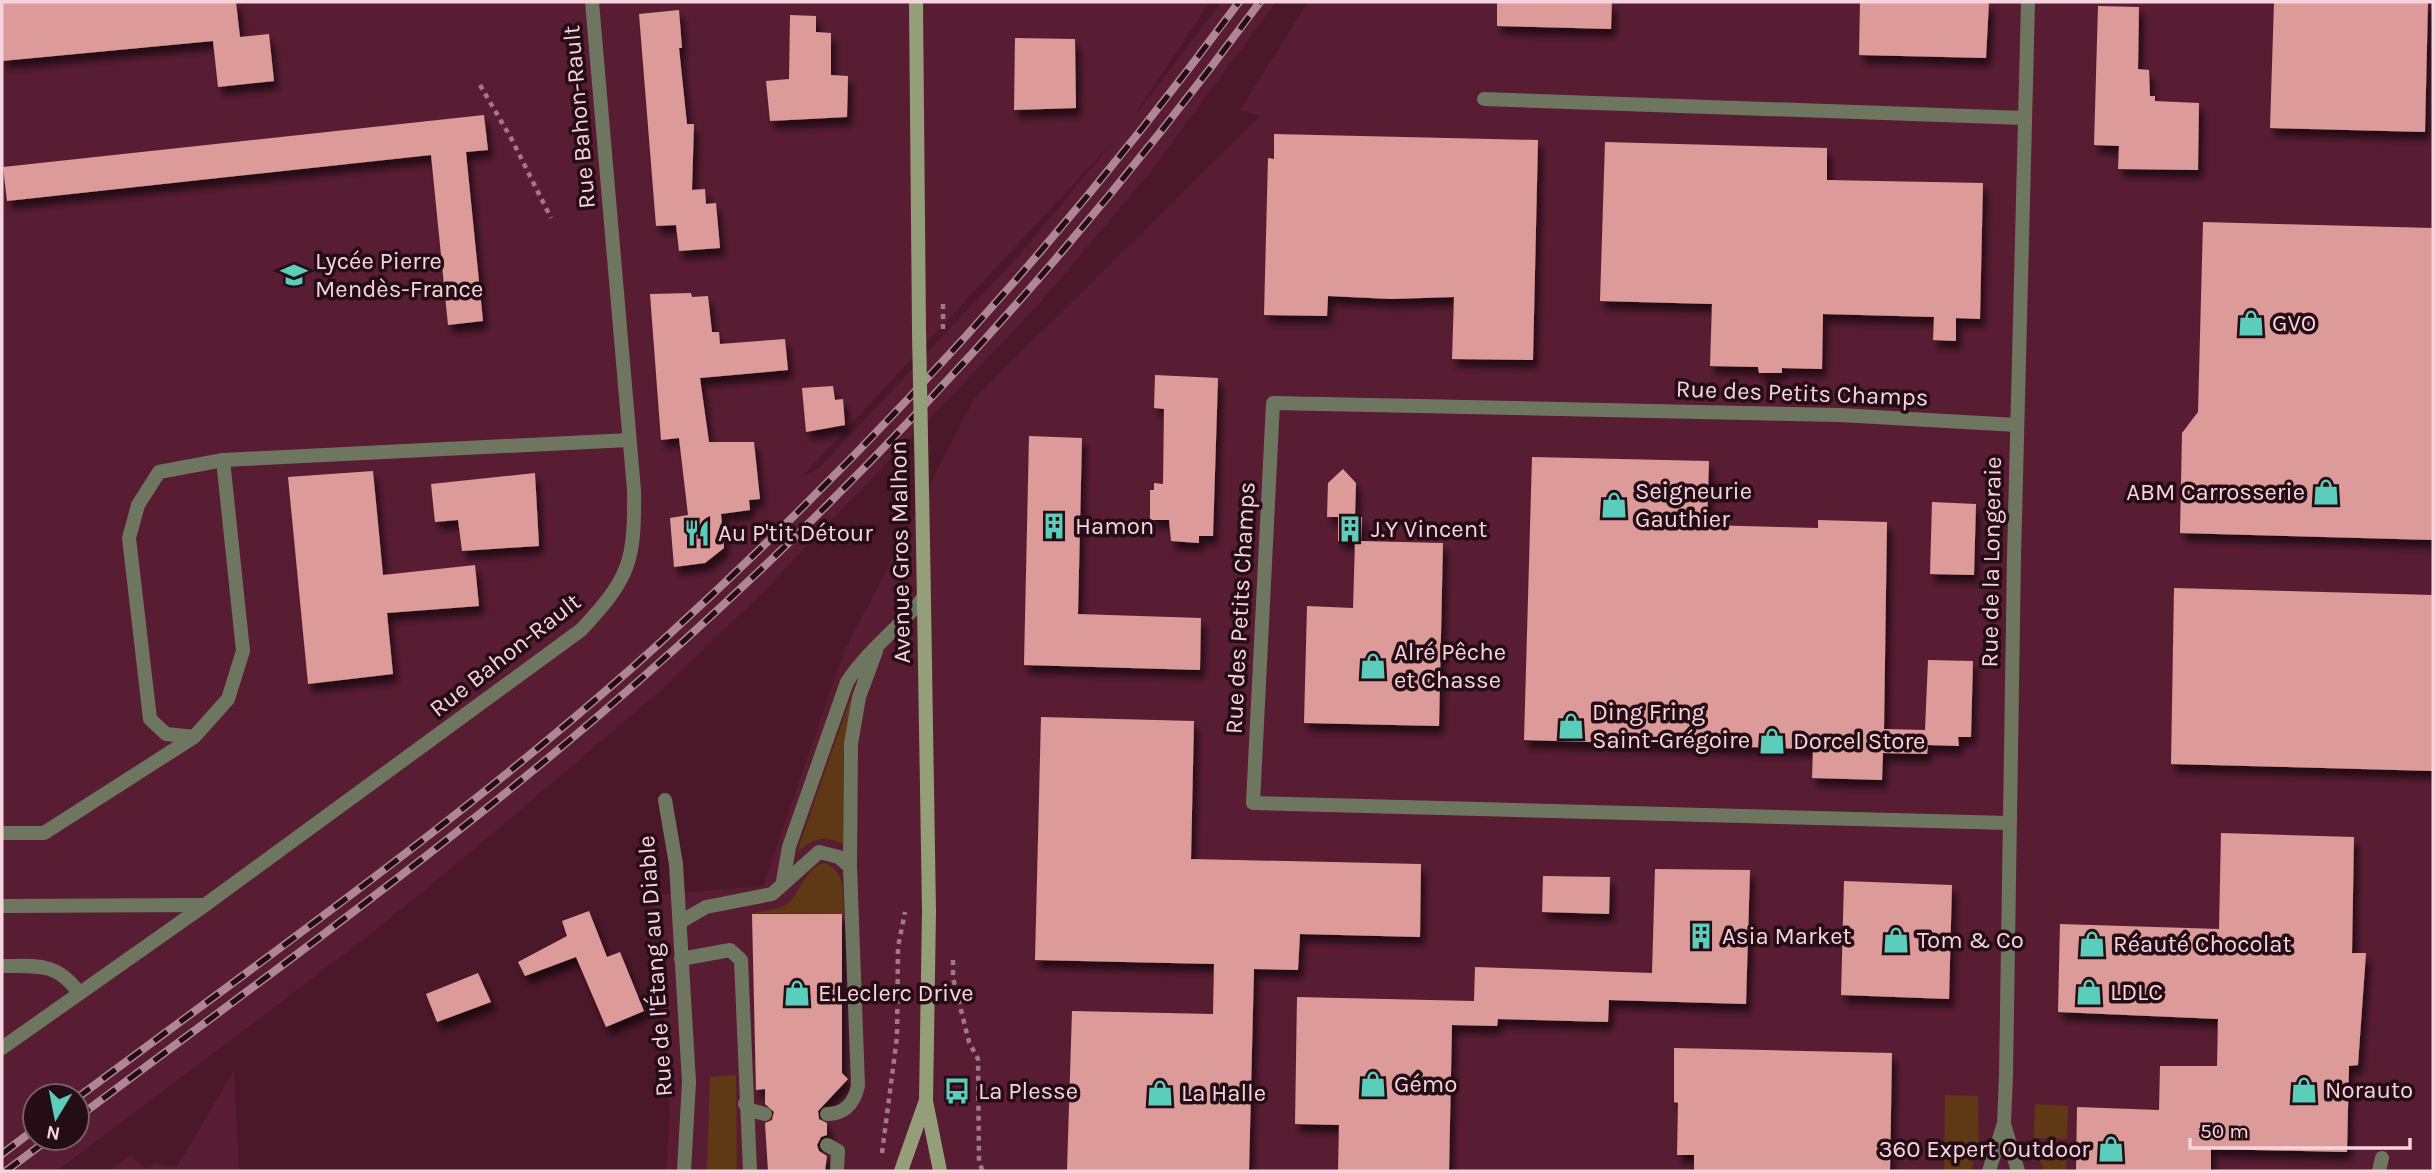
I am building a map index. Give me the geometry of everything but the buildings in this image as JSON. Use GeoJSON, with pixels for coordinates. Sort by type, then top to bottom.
{"type":"FeatureCollection","features":[{"type":"Feature","properties":{"kind":"main road","name":"Avenue Gros Malhon"},"geometry":{"type":"LineString","coordinates":[[916,2],[929,911],[926,1101],[940,1171]]}},
{"type":"Feature","properties":{"kind":"main road","name":"Avenue Gros Malhon"},"geometry":{"type":"LineString","coordinates":[[901,1171],[926,1101]]}},
{"type":"Feature","properties":{"kind":"street","name":"Rue Bahon-Rault"},"geometry":{"type":"LineString","coordinates":[[2,1048],[205,905],[581,630],[622,582],[631,559],[634,490],[592,2]]}},
{"type":"Feature","properties":{"kind":"street","name":"Rue de la Longeraie"},"geometry":{"type":"LineString","coordinates":[[1989,1171],[2004,1123],[2028,2]]}},
{"type":"Feature","properties":{"kind":"street"},"geometry":{"type":"LineString","coordinates":[[1484,99],[2025,118]]}},
{"type":"Feature","properties":{"kind":"street","name":"Rue des Petits Champs"},"geometry":{"type":"LineString","coordinates":[[2009,823],[1252,803],[1273,403],[1840,415],[2017,425]]}},
{"type":"Feature","properties":{"kind":"street"},"geometry":{"type":"LineString","coordinates":[[194,737],[166,734],[150,719],[129,538],[138,505],[159,472],[223,460],[629,440]]}},
{"type":"Feature","properties":{"kind":"street"},"geometry":{"type":"LineString","coordinates":[[2,833],[44,833],[194,737],[228,699],[243,651],[223,460]]}},
{"type":"Feature","properties":{"kind":"street"},"geometry":{"type":"LineString","coordinates":[[783,881],[789,847],[807,804],[843,694],[857,666],[876,650],[923,598]]}},
{"type":"Feature","properties":{"kind":"street"},"geometry":{"type":"LineString","coordinates":[[827,1114],[836,1114],[848,1107],[855,1100],[858,1086],[850,867],[851,744],[859,697],[876,650]]}},
{"type":"Feature","properties":{"kind":"street","name":"Rue de l'Étang au Diable"},"geometry":{"type":"LineString","coordinates":[[665,800],[677,864],[689,1082],[684,1171]]}},
{"type":"Feature","properties":{"kind":"street"},"geometry":{"type":"LineString","coordinates":[[680,922],[706,907],[772,894],[783,881],[819,852],[839,857],[850,867]]}},
{"type":"Feature","properties":{"kind":"street"},"geometry":{"type":"LineString","coordinates":[[2,906],[205,905]]}},
{"type":"Feature","properties":{"kind":"street"},"geometry":{"type":"LineString","coordinates":[[681,959],[730,950],[741,960],[745,1104],[750,1171]]}},
{"type":"Feature","properties":{"kind":"street"},"geometry":{"type":"LineString","coordinates":[[2,966],[45,966],[69,979],[79,993]]}},
{"type":"Feature","properties":{"kind":"street"},"geometry":{"type":"LineString","coordinates":[[745,1104],[750,1110],[765,1114]]}},
{"type":"Feature","properties":{"kind":"street","name":"Rue de la Longeraie"},"geometry":{"type":"LineString","coordinates":[[2004,1123],[2018,1171]]}},
{"type":"Feature","properties":{"kind":"street"},"geometry":{"type":"LineString","coordinates":[[827,1144],[838,1152],[833,1166]]}},
{"type":"Feature","properties":{"kind":"street"},"geometry":{"type":"LineString","coordinates":[[748,1151],[765,1149]]}},
{"type":"Feature","properties":{"kind":"path"},"geometry":{"type":"LineString","coordinates":[[480,85],[511,138],[551,218]]}},
{"type":"Feature","properties":{"kind":"path"},"geometry":{"type":"LineString","coordinates":[[881,1159],[897,1037],[898,947],[908,899]]}},
{"type":"Feature","properties":{"kind":"path"},"geometry":{"type":"LineString","coordinates":[[952,951],[953,978],[969,1042],[978,1059],[979,1163],[983,1171]]}},
{"type":"Feature","properties":{"kind":"shaded area"},"geometry":{"type":"Polygon","coordinates":[[[2,2],[1210,2],[1134,116],[1222,2],[1276,2],[1147,176],[1039,304],[758,597],[660,691],[363,940],[91,1145],[91,1082],[21,1082],[21,1152],[82,1152],[57,1171],[2,1171],[2,2]],[[1116,138],[801,478],[820,467],[1022,252],[1116,138]]]}},
{"type":"Feature","properties":{"kind":"shaded area"},"geometry":{"type":"Polygon","coordinates":[[[1308,2],[2433,2],[2433,1171],[666,1171],[670,1115],[656,895],[763,886],[844,652],[974,399],[1260,116],[1240,110],[1308,2]]]}},
{"type":"Feature","properties":{"kind":"shaded area"},"geometry":{"type":"Polygon","coordinates":[[[850,700],[852,701],[843,755],[843,844],[830,839],[818,839],[797,852],[850,700]]]}},
{"type":"Feature","properties":{"kind":"shaded area"},"geometry":{"type":"Polygon","coordinates":[[[825,863],[837,872],[840,878],[844,914],[751,913],[784,906],[813,869],[825,863]]]}},
{"type":"Feature","properties":{"kind":"shaded area"},"geometry":{"type":"Polygon","coordinates":[[[234,1070],[239,1171],[109,1171],[131,1155],[145,1169],[155,1164],[177,1167],[234,1070]]]}},
{"type":"Feature","properties":{"kind":"shaded area"},"geometry":{"type":"Polygon","coordinates":[[[736,1075],[737,1171],[707,1171],[710,1077],[736,1075]]]}},
{"type":"Feature","properties":{"kind":"shaded area"},"geometry":{"type":"Polygon","coordinates":[[[1945,1095],[1978,1096],[1979,1146],[1971,1171],[1944,1171],[1945,1095]]]}},
{"type":"Feature","properties":{"kind":"shaded area"},"geometry":{"type":"Polygon","coordinates":[[[2035,1104],[2068,1106],[2067,1139],[2034,1138],[2035,1104]]]}},
{"type":"Feature","properties":{"kind":"shaded area"},"geometry":{"type":"Polygon","coordinates":[[[2035,1149],[2067,1151],[2066,1171],[2044,1171],[2035,1149]]]}},
{"type":"Feature","properties":{"kind":"railway"},"geometry":{"type":"LineString","coordinates":[[91,1088],[449,820],[592,702],[741,567],[818,492],[966,336],[1107,172],[1239,2]]}},
{"type":"Feature","properties":{"kind":"railway"},"geometry":{"type":"LineString","coordinates":[[91,1108],[340,922],[534,770],[689,636],[778,553],[865,467],[1031,288],[1110,195],[1260,2]]}},
{"type":"Feature","properties":{"kind":"railway"},"geometry":{"type":"LineString","coordinates":[[2,1154],[21,1140]]}},
{"type":"Feature","properties":{"kind":"railway"},"geometry":{"type":"LineString","coordinates":[[6,1171],[31,1152]]}},
{"type":"Feature","properties":{"kind":"place","name":"Lycée Pierre Mendès-France"},"geometry":{"type":"Point","coordinates":[294,275]}},
{"type":"Feature","properties":{"kind":"place","name":"GVO"},"geometry":{"type":"Point","coordinates":[2251,323]}},
{"type":"Feature","properties":{"kind":"place","name":"ABM Carrosserie"},"geometry":{"type":"Point","coordinates":[2326,492]}},
{"type":"Feature","properties":{"kind":"place","name":"Seigneurie Gauthier"},"geometry":{"type":"Point","coordinates":[1614,505]}},
{"type":"Feature","properties":{"kind":"place","name":"Hamon"},"geometry":{"type":"Point","coordinates":[1054,526]}},
{"type":"Feature","properties":{"kind":"place","name":"J.Y Vincent"},"geometry":{"type":"Point","coordinates":[1350,529]}},
{"type":"Feature","properties":{"kind":"place","name":"Au P'tit Détour"},"geometry":{"type":"Point","coordinates":[697,533]}},
{"type":"Feature","properties":{"kind":"place","name":"Alré Pêche et Chasse"},"geometry":{"type":"Point","coordinates":[1373,666]}},
{"type":"Feature","properties":{"kind":"place","name":"Ding Fring Saint-Grégoire"},"geometry":{"type":"Point","coordinates":[1571,726]}},
{"type":"Feature","properties":{"kind":"place","name":"Dorcel Store"},"geometry":{"type":"Point","coordinates":[1772,741]}},
{"type":"Feature","properties":{"kind":"place","name":"Asia Market"},"geometry":{"type":"Point","coordinates":[1701,936]}},
{"type":"Feature","properties":{"kind":"place","name":"Tom & Co"},"geometry":{"type":"Point","coordinates":[1896,940]}},
{"type":"Feature","properties":{"kind":"place","name":"Réauté Chocolat"},"geometry":{"type":"Point","coordinates":[2092,944]}},
{"type":"Feature","properties":{"kind":"place","name":"LDLC"},"geometry":{"type":"Point","coordinates":[2089,992]}},
{"type":"Feature","properties":{"kind":"place","name":"E.Leclerc Drive"},"geometry":{"type":"Point","coordinates":[797,993]}},
{"type":"Feature","properties":{"kind":"place","name":"Gémo"},"geometry":{"type":"Point","coordinates":[1373,1084]}},
{"type":"Feature","properties":{"kind":"place","name":"Norauto"},"geometry":{"type":"Point","coordinates":[2304,1090]}},
{"type":"Feature","properties":{"kind":"place","name":"La Plesse"},"geometry":{"type":"Point","coordinates":[957,1091]}},
{"type":"Feature","properties":{"kind":"place","name":"La Halle"},"geometry":{"type":"Point","coordinates":[1160,1093]}},
{"type":"Feature","properties":{"kind":"place","name":"360 Expert Outdoor"},"geometry":{"type":"Point","coordinates":[2111,1149]}}]}
